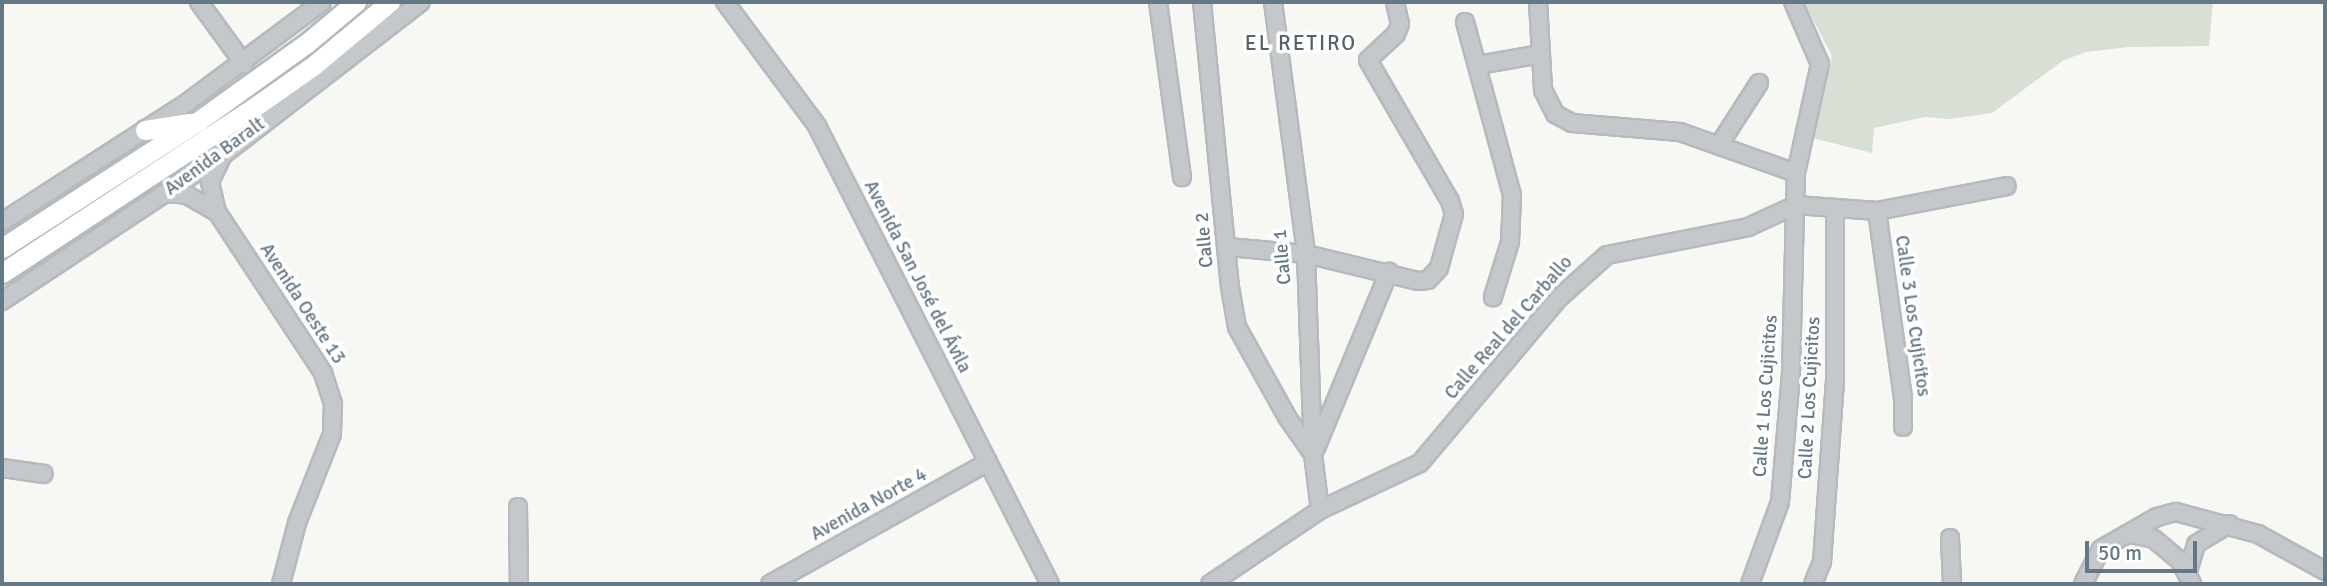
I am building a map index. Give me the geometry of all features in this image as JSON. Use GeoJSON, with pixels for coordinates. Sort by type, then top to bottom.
{"type":"FeatureCollection","features":[{"type":"Feature","properties":{"kind":"main road","name":"Avenida Baralt"},"geometry":{"type":"LineString","coordinates":[[3,244],[197,122],[307,43],[356,2]]}},
{"type":"Feature","properties":{"kind":"main road","name":"Avenida Baralt"},"geometry":{"type":"LineString","coordinates":[[9,268],[246,113],[314,65],[390,2]]}},
{"type":"Feature","properties":{"kind":"main road"},"geometry":{"type":"LineString","coordinates":[[145,130],[197,122]]}},
{"type":"Feature","properties":{"kind":"street"},"geometry":{"type":"LineString","coordinates":[[199,2],[244,64]]}},
{"type":"Feature","properties":{"kind":"street"},"geometry":{"type":"LineString","coordinates":[[2,222],[244,64],[322,2]]}},
{"type":"Feature","properties":{"kind":"street","name":"Avenida Baralt"},"geometry":{"type":"LineString","coordinates":[[2,302],[223,155],[421,2]]}},
{"type":"Feature","properties":{"kind":"street","name":"Avenida San José del Ávila"},"geometry":{"type":"LineString","coordinates":[[725,2],[817,126],[1050,584]]}},
{"type":"Feature","properties":{"kind":"street"},"geometry":{"type":"LineString","coordinates":[[1158,2],[1182,177]]}},
{"type":"Feature","properties":{"kind":"street","name":"Calle 2"},"geometry":{"type":"LineString","coordinates":[[1202,2],[1237,327],[1287,417],[1313,454]]}},
{"type":"Feature","properties":{"kind":"street","name":"Calle 1"},"geometry":{"type":"LineString","coordinates":[[1273,2],[1306,254],[1313,454],[1320,510]]}},
{"type":"Feature","properties":{"kind":"street"},"geometry":{"type":"LineString","coordinates":[[1227,247],[1306,254],[1428,280],[1439,268],[1454,214],[1368,60],[1396,34],[1400,24],[1395,2]]}},
{"type":"Feature","properties":{"kind":"street"},"geometry":{"type":"LineString","coordinates":[[1538,2],[1541,54],[1549,105],[1572,123],[1680,132],[1718,145],[1741,157],[1796,173]]}},
{"type":"Feature","properties":{"kind":"street","name":"Calle 1 Los Cujicitos"},"geometry":{"type":"LineString","coordinates":[[1750,584],[1780,502],[1791,373],[1796,173],[1820,64],[1793,2]]}},
{"type":"Feature","properties":{"kind":"street"},"geometry":{"type":"LineString","coordinates":[[1465,22],[1512,195],[1510,242],[1493,297]]}},
{"type":"Feature","properties":{"kind":"street"},"geometry":{"type":"LineString","coordinates":[[1478,65],[1541,54]]}},
{"type":"Feature","properties":{"kind":"street"},"geometry":{"type":"LineString","coordinates":[[1718,145],[1759,83]]}},
{"type":"Feature","properties":{"kind":"street","name":"Avenida Oeste 13"},"geometry":{"type":"LineString","coordinates":[[223,155],[210,182],[217,212],[323,373],[334,404],[332,434],[297,523],[281,584]]}},
{"type":"Feature","properties":{"kind":"street"},"geometry":{"type":"LineString","coordinates":[[1796,205],[1835,211],[1877,211],[2007,186]]}},
{"type":"Feature","properties":{"kind":"street","name":"Avenida Oeste 13"},"geometry":{"type":"LineString","coordinates":[[166,193],[187,195],[217,212]]}},
{"type":"Feature","properties":{"kind":"street","name":"Calle Real del Carballo"},"geometry":{"type":"LineString","coordinates":[[1210,584],[1320,510],[1420,463],[1560,297],[1596,261],[1607,255],[1748,227],[1796,205]]}},
{"type":"Feature","properties":{"kind":"street","name":"Calle 2 Los Cujicitos"},"geometry":{"type":"LineString","coordinates":[[1813,584],[1822,562],[1835,379],[1835,211]]}},
{"type":"Feature","properties":{"kind":"street","name":"Calle 3 Los Cujicitos"},"geometry":{"type":"LineString","coordinates":[[1877,211],[1903,427]]}},
{"type":"Feature","properties":{"kind":"street"},"geometry":{"type":"LineString","coordinates":[[3,244],[9,268],[29,283]]}},
{"type":"Feature","properties":{"kind":"street"},"geometry":{"type":"LineString","coordinates":[[1313,454],[1389,272]]}},
{"type":"Feature","properties":{"kind":"street","name":"Avenida Norte 4"},"geometry":{"type":"LineString","coordinates":[[770,584],[988,462]]}},
{"type":"Feature","properties":{"kind":"street"},"geometry":{"type":"LineString","coordinates":[[2,468],[44,474]]}},
{"type":"Feature","properties":{"kind":"street"},"geometry":{"type":"LineString","coordinates":[[518,507],[519,584]]}},
{"type":"Feature","properties":{"kind":"street"},"geometry":{"type":"LineString","coordinates":[[2083,584],[2101,549],[2176,512],[2229,524],[2275,541],[2325,571]]}},
{"type":"Feature","properties":{"kind":"street"},"geometry":{"type":"LineString","coordinates":[[2190,578],[2196,544],[2229,524]]}},
{"type":"Feature","properties":{"kind":"street"},"geometry":{"type":"LineString","coordinates":[[2129,534],[2154,539],[2190,578]]}},
{"type":"Feature","properties":{"kind":"street"},"geometry":{"type":"LineString","coordinates":[[1950,538],[1952,584]]}},
{"type":"Feature","properties":{"kind":"shaded area"},"geometry":{"type":"Polygon","coordinates":[[[1804,2],[2213,2],[2209,46],[2129,47],[2086,52],[2064,60],[1992,113],[1950,119],[1925,117],[1874,128],[1872,153],[1813,138],[1832,56],[1804,2]]]}},
{"type":"Feature","properties":{"kind":"district","name":"EL RETIRO"},"geometry":{"type":"Point","coordinates":[1301,43]}}]}
